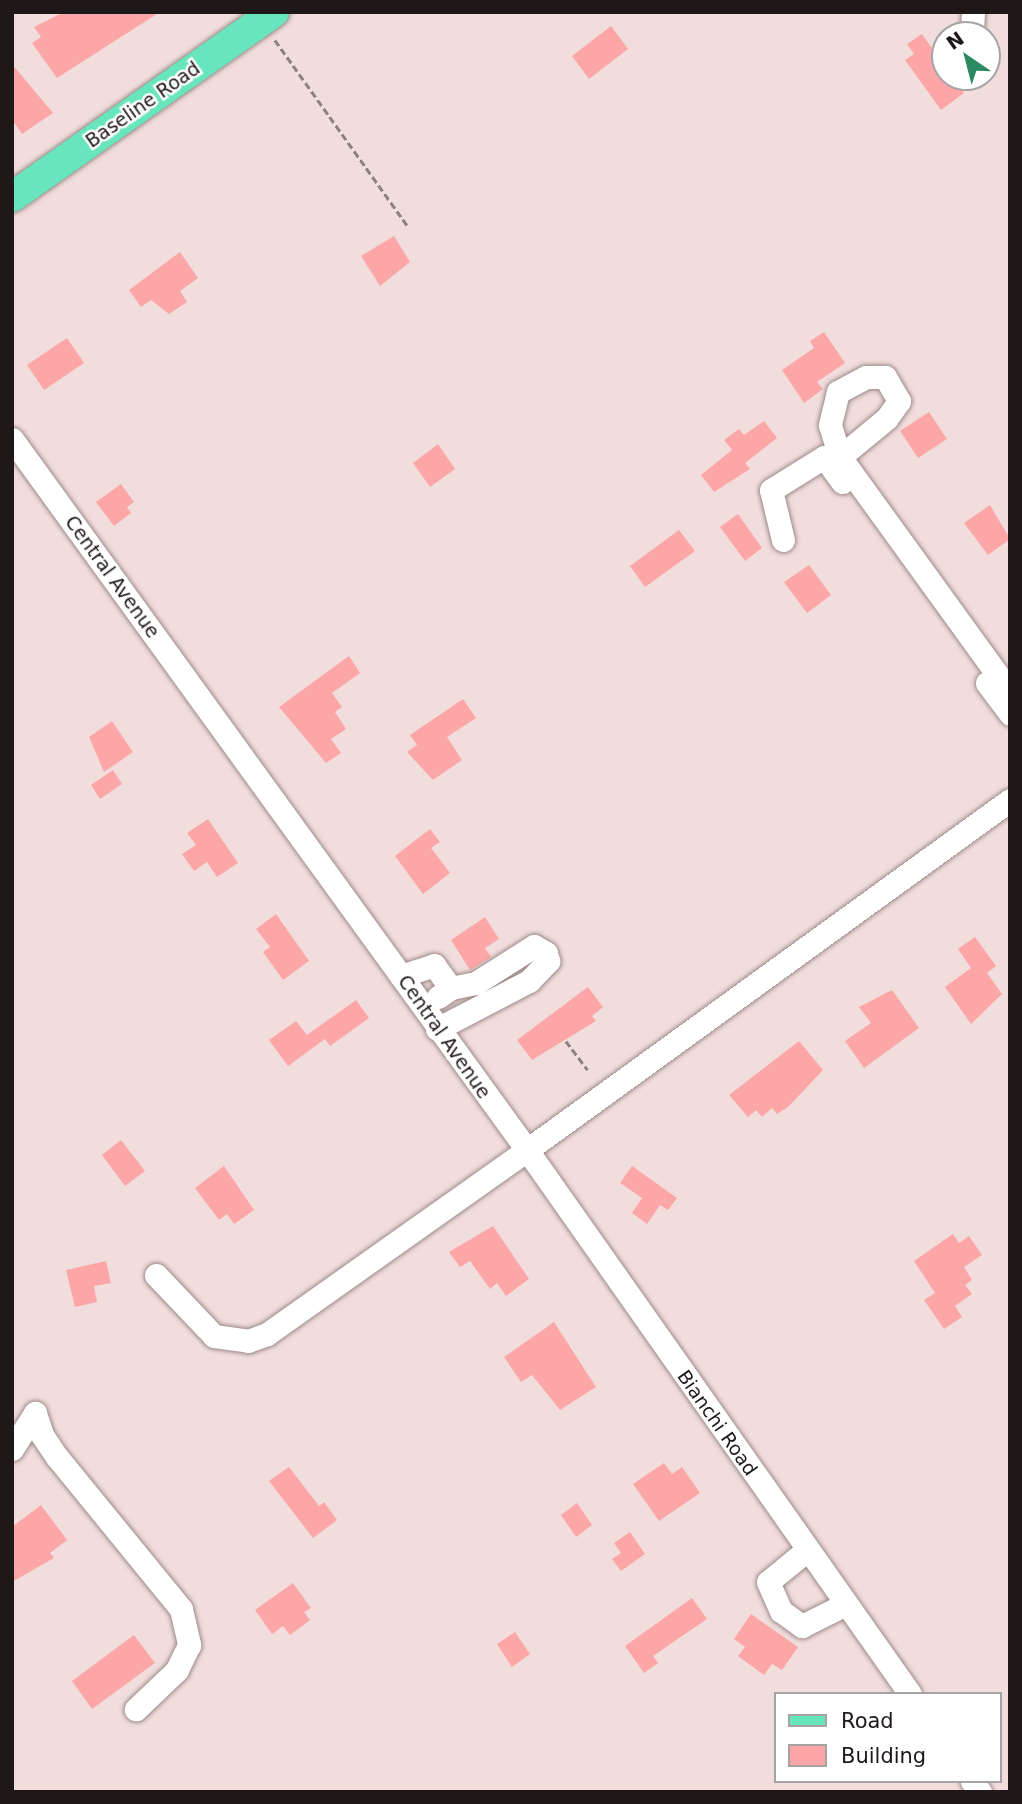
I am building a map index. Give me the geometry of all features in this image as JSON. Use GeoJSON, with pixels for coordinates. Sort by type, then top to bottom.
{"type":"FeatureCollection","features":[{"type":"Feature","properties":{"kind":"main road","name":"Baseline Road"},"geometry":{"type":"LineString","coordinates":[[12,197],[268,17]]}},
{"type":"Feature","properties":{"kind":"street","name":"Central Avenue"},"geometry":{"type":"LineString","coordinates":[[12,439],[527,1150]]}},
{"type":"Feature","properties":{"kind":"street"},"geometry":{"type":"LineString","coordinates":[[783,540],[771,490],[824,457],[1010,714]]}},
{"type":"Feature","properties":{"kind":"street"},"geometry":{"type":"LineString","coordinates":[[840,457],[1010,692]]}},
{"type":"Feature","properties":{"kind":"street"},"geometry":{"type":"LineString","coordinates":[[156,1275],[214,1336],[248,1341],[267,1334],[527,1150],[1010,800]]}},
{"type":"Feature","properties":{"kind":"street"},"geometry":{"type":"LineString","coordinates":[[423,1009],[451,988],[476,983],[534,946],[546,953],[548,961],[529,981],[437,1029]]}},
{"type":"Feature","properties":{"kind":"street"},"geometry":{"type":"LineString","coordinates":[[401,976],[435,965],[451,988]]}},
{"type":"Feature","properties":{"kind":"street","name":"Bianchi Road"},"geometry":{"type":"LineString","coordinates":[[527,1150],[909,1692]]}},
{"type":"Feature","properties":{"kind":"street"},"geometry":{"type":"LineString","coordinates":[[12,1449],[35,1413],[42,1435],[57,1457],[181,1609],[189,1645],[177,1670],[136,1709]]}},
{"type":"Feature","properties":{"kind":"street"},"geometry":{"type":"LineString","coordinates":[[807,1550],[768,1582],[781,1611],[802,1626],[846,1604]]}},
{"type":"Feature","properties":{"kind":"path"},"geometry":{"type":"LineString","coordinates":[[268,17],[410,228]]}},
{"type":"Feature","properties":{"kind":"path"},"geometry":{"type":"LineString","coordinates":[[566,1041],[589,1070]]}},
{"type":"Feature","properties":{"kind":"building"},"geometry":{"type":"Polygon","coordinates":[[[64,12],[160,12],[57,78],[32,43],[41,37],[34,27],[64,12]]]}},
{"type":"Feature","properties":{"kind":"building"},"geometry":{"type":"Polygon","coordinates":[[[611,26],[628,49],[589,79],[572,56],[611,26]]]}},
{"type":"Feature","properties":{"kind":"building"},"geometry":{"type":"Polygon","coordinates":[[[922,34],[931,47],[931,91],[964,93],[941,110],[905,60],[914,54],[907,44],[922,34]]]}},
{"type":"Feature","properties":{"kind":"building"},"geometry":{"type":"Polygon","coordinates":[[[12,64],[53,113],[22,134],[12,120],[12,64]]]}},
{"type":"Feature","properties":{"kind":"building"},"geometry":{"type":"Polygon","coordinates":[[[394,236],[410,262],[380,286],[361,256],[394,236]]]}},
{"type":"Feature","properties":{"kind":"building"},"geometry":{"type":"Polygon","coordinates":[[[180,252],[198,278],[180,291],[187,302],[169,314],[151,300],[141,307],[129,290],[180,252]]]}},
{"type":"Feature","properties":{"kind":"building"},"geometry":{"type":"Polygon","coordinates":[[[824,332],[845,363],[817,382],[823,389],[804,403],[782,370],[814,348],[810,341],[824,332]]]}},
{"type":"Feature","properties":{"kind":"building"},"geometry":{"type":"Polygon","coordinates":[[[67,338],[84,363],[44,390],[27,365],[67,338]]]}},
{"type":"Feature","properties":{"kind":"building"},"geometry":{"type":"Polygon","coordinates":[[[929,412],[947,439],[918,458],[900,431],[929,412]]]}},
{"type":"Feature","properties":{"kind":"building"},"geometry":{"type":"Polygon","coordinates":[[[764,421],[777,438],[745,463],[750,469],[714,492],[701,475],[732,450],[724,440],[739,429],[744,435],[764,421]]]}},
{"type":"Feature","properties":{"kind":"building"},"geometry":{"type":"Polygon","coordinates":[[[438,444],[455,469],[430,487],[413,463],[438,444]]]}},
{"type":"Feature","properties":{"kind":"building"},"geometry":{"type":"Polygon","coordinates":[[[121,484],[134,502],[127,507],[131,513],[114,526],[96,502],[121,484]]]}},
{"type":"Feature","properties":{"kind":"building"},"geometry":{"type":"Polygon","coordinates":[[[990,505],[1010,539],[988,555],[964,523],[990,505]]]}},
{"type":"Feature","properties":{"kind":"building"},"geometry":{"type":"Polygon","coordinates":[[[738,514],[762,548],[745,561],[720,527],[738,514]]]}},
{"type":"Feature","properties":{"kind":"building"},"geometry":{"type":"Polygon","coordinates":[[[679,530],[695,551],[645,587],[630,566],[679,530]]]}},
{"type":"Feature","properties":{"kind":"building"},"geometry":{"type":"Polygon","coordinates":[[[809,565],[831,595],[807,613],[784,582],[809,565]]]}},
{"type":"Feature","properties":{"kind":"building"},"geometry":{"type":"Polygon","coordinates":[[[349,656],[360,673],[332,693],[342,707],[335,712],[346,729],[331,739],[341,753],[326,763],[279,707],[349,656]]]}},
{"type":"Feature","properties":{"kind":"building"},"geometry":{"type":"Polygon","coordinates":[[[463,699],[476,718],[447,737],[462,760],[433,780],[407,752],[417,745],[410,735],[463,699]]]}},
{"type":"Feature","properties":{"kind":"building"},"geometry":{"type":"Polygon","coordinates":[[[112,721],[133,752],[104,772],[89,737],[112,721]]]}},
{"type":"Feature","properties":{"kind":"building"},"geometry":{"type":"Polygon","coordinates":[[[113,770],[122,784],[100,799],[91,785],[113,770]]]}},
{"type":"Feature","properties":{"kind":"building"},"geometry":{"type":"Polygon","coordinates":[[[208,819],[238,863],[217,877],[207,862],[194,871],[182,854],[196,845],[187,833],[208,819]]]}},
{"type":"Feature","properties":{"kind":"building"},"geometry":{"type":"Polygon","coordinates":[[[430,829],[440,842],[431,848],[450,873],[423,894],[395,856],[430,829]]]}},
{"type":"Feature","properties":{"kind":"building"},"geometry":{"type":"Polygon","coordinates":[[[276,914],[309,961],[283,980],[263,952],[270,947],[256,929],[276,914]]]}},
{"type":"Feature","properties":{"kind":"building"},"geometry":{"type":"Polygon","coordinates":[[[485,917],[499,939],[485,948],[491,957],[470,970],[451,940],[485,917]]]}},
{"type":"Feature","properties":{"kind":"building"},"geometry":{"type":"Polygon","coordinates":[[[975,937],[996,966],[987,973],[1002,994],[971,1024],[945,987],[971,968],[958,949],[975,937]]]}},
{"type":"Feature","properties":{"kind":"building"},"geometry":{"type":"Polygon","coordinates":[[[588,987],[603,1007],[592,1016],[596,1021],[532,1060],[517,1040],[588,987]]]}},
{"type":"Feature","properties":{"kind":"building"},"geometry":{"type":"Polygon","coordinates":[[[892,990],[919,1028],[864,1068],[845,1041],[871,1023],[859,1007],[892,990]]]}},
{"type":"Feature","properties":{"kind":"building"},"geometry":{"type":"Polygon","coordinates":[[[356,1000],[369,1018],[330,1046],[325,1039],[288,1066],[269,1040],[296,1021],[307,1035],[356,1000]]]}},
{"type":"Feature","properties":{"kind":"building"},"geometry":{"type":"Polygon","coordinates":[[[799,1041],[823,1070],[789,1106],[777,1114],[772,1108],[762,1117],[756,1110],[748,1117],[729,1095],[799,1041]]]}},
{"type":"Feature","properties":{"kind":"building"},"geometry":{"type":"Polygon","coordinates":[[[121,1140],[145,1171],[125,1186],[102,1155],[121,1140]]]}},
{"type":"Feature","properties":{"kind":"building"},"geometry":{"type":"Polygon","coordinates":[[[224,1166],[254,1210],[234,1224],[227,1214],[219,1220],[195,1188],[224,1166]]]}},
{"type":"Feature","properties":{"kind":"building"},"geometry":{"type":"Polygon","coordinates":[[[632,1166],[677,1198],[668,1210],[660,1205],[647,1224],[632,1213],[642,1198],[620,1183],[632,1166]]]}},
{"type":"Feature","properties":{"kind":"building"},"geometry":{"type":"Polygon","coordinates":[[[493,1226],[529,1279],[506,1296],[497,1283],[490,1289],[470,1261],[460,1267],[449,1252],[493,1226]]]}},
{"type":"Feature","properties":{"kind":"building"},"geometry":{"type":"Polygon","coordinates":[[[953,1234],[959,1243],[969,1236],[982,1255],[964,1267],[972,1280],[965,1285],[972,1294],[955,1306],[962,1317],[944,1329],[924,1300],[935,1293],[914,1261],[953,1234]]]}},
{"type":"Feature","properties":{"kind":"building"},"geometry":{"type":"Polygon","coordinates":[[[106,1261],[111,1283],[94,1286],[97,1302],[75,1307],[66,1270],[106,1261]]]}},
{"type":"Feature","properties":{"kind":"building"},"geometry":{"type":"Polygon","coordinates":[[[554,1322],[596,1387],[560,1410],[532,1375],[521,1382],[504,1357],[554,1322]]]}},
{"type":"Feature","properties":{"kind":"building"},"geometry":{"type":"Polygon","coordinates":[[[664,1463],[672,1474],[682,1467],[700,1493],[659,1521],[633,1484],[664,1463]]]}},
{"type":"Feature","properties":{"kind":"building"},"geometry":{"type":"Polygon","coordinates":[[[289,1467],[319,1506],[324,1502],[337,1520],[313,1538],[269,1481],[289,1467]]]}},
{"type":"Feature","properties":{"kind":"building"},"geometry":{"type":"Polygon","coordinates":[[[577,1503],[592,1525],[576,1537],[561,1515],[577,1503]]]}},
{"type":"Feature","properties":{"kind":"building"},"geometry":{"type":"Polygon","coordinates":[[[41,1505],[67,1540],[50,1553],[54,1558],[12,1582],[12,1527],[41,1505]]]}},
{"type":"Feature","properties":{"kind":"building"},"geometry":{"type":"Polygon","coordinates":[[[630,1532],[645,1554],[621,1571],[612,1559],[621,1553],[614,1543],[630,1532]]]}},
{"type":"Feature","properties":{"kind":"building"},"geometry":{"type":"Polygon","coordinates":[[[293,1583],[311,1608],[304,1612],[310,1620],[290,1635],[283,1626],[272,1634],[255,1610],[293,1583]]]}},
{"type":"Feature","properties":{"kind":"building"},"geometry":{"type":"Polygon","coordinates":[[[692,1598],[707,1619],[653,1656],[658,1663],[644,1673],[625,1646],[692,1598]]]}},
{"type":"Feature","properties":{"kind":"building"},"geometry":{"type":"Polygon","coordinates":[[[751,1614],[798,1647],[782,1670],[772,1664],[764,1675],[738,1656],[745,1647],[734,1639],[751,1614]]]}},
{"type":"Feature","properties":{"kind":"building"},"geometry":{"type":"Polygon","coordinates":[[[515,1632],[530,1654],[512,1667],[497,1644],[515,1632]]]}},
{"type":"Feature","properties":{"kind":"building"},"geometry":{"type":"Polygon","coordinates":[[[134,1635],[155,1663],[92,1709],[72,1681],[134,1635]]]}}]}
